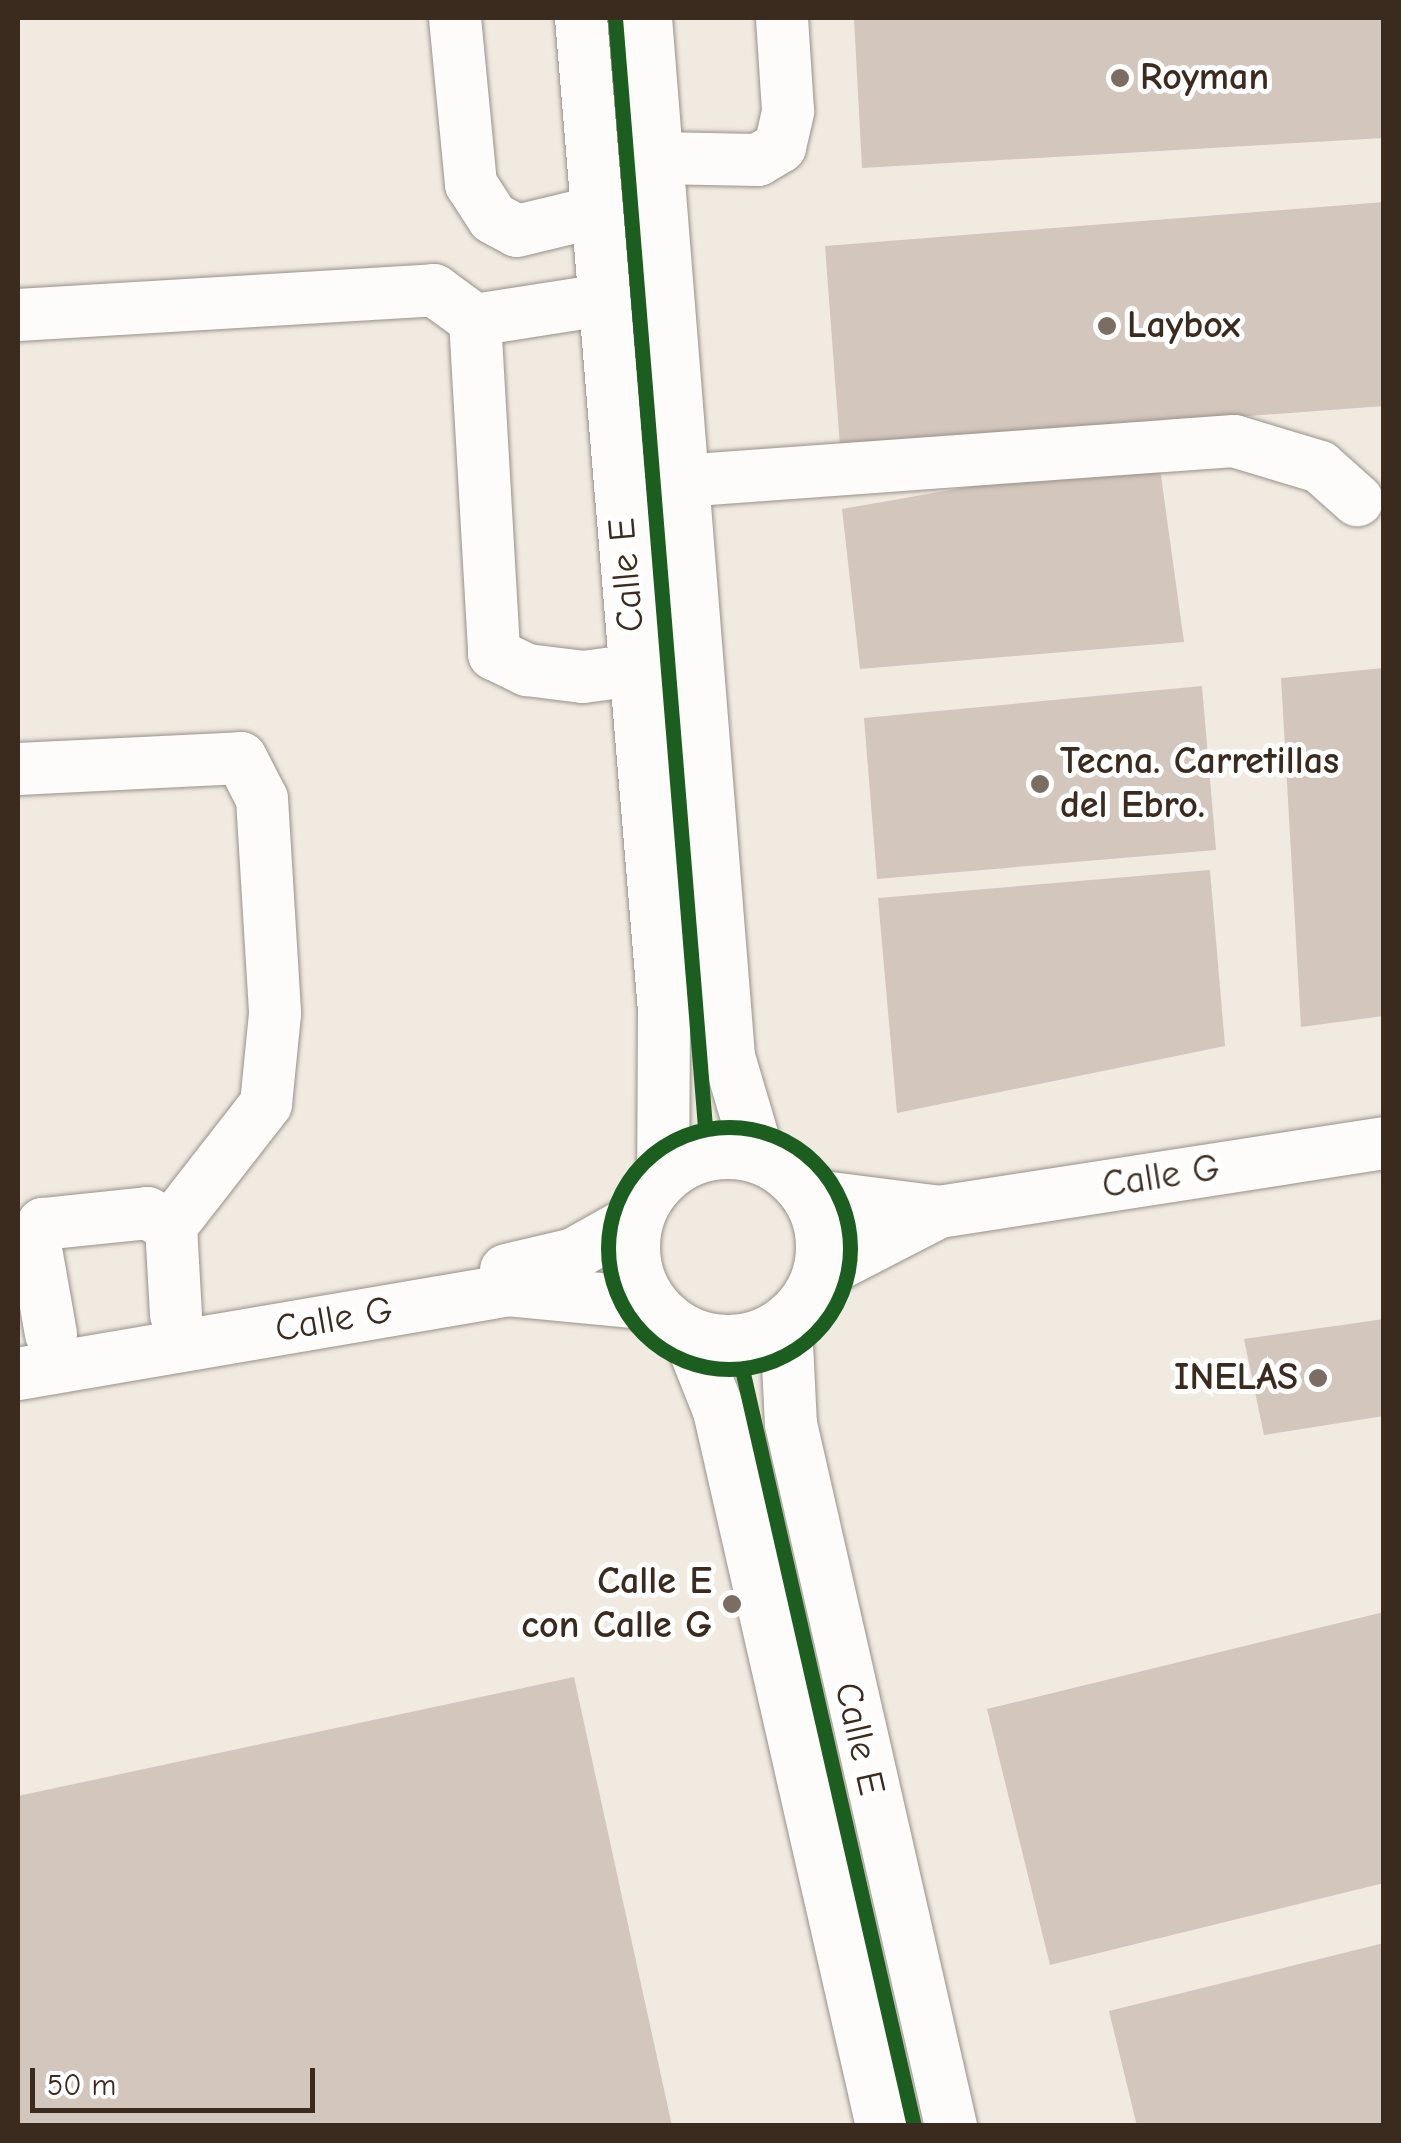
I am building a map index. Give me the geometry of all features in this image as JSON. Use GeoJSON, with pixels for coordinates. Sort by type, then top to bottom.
{"type":"FeatureCollection","features":[{"type":"Feature","properties":{"kind":"street"},"geometry":{"type":"LineString","coordinates":[[455,18],[470,184],[493,218],[517,231],[596,212]]}},
{"type":"Feature","properties":{"kind":"street","name":"Calle E"},"geometry":{"type":"LineString","coordinates":[[581,18],[664,1025],[651,1198]]}},
{"type":"Feature","properties":{"kind":"street","name":"Calle E"},"geometry":{"type":"LineString","coordinates":[[646,18],[730,1057],[759,1158]]}},
{"type":"Feature","properties":{"kind":"street"},"geometry":{"type":"LineString","coordinates":[[658,158],[758,160],[780,147],[782,18]]}},
{"type":"Feature","properties":{"kind":"street"},"geometry":{"type":"LineString","coordinates":[[18,315],[434,290],[475,320],[603,300]]}},
{"type":"Feature","properties":{"kind":"street"},"geometry":{"type":"LineString","coordinates":[[475,320],[494,654],[527,670],[583,677],[636,670]]}},
{"type":"Feature","properties":{"kind":"street"},"geometry":{"type":"LineString","coordinates":[[682,481],[1234,440],[1320,467],[1356,500]]}},
{"type":"Feature","properties":{"kind":"street"},"geometry":{"type":"LineString","coordinates":[[18,769],[241,758],[262,799],[275,1014],[266,1104],[171,1226],[176,1315]]}},
{"type":"Feature","properties":{"kind":"street","name":"Calle G"},"geometry":{"type":"LineString","coordinates":[[807,1195],[939,1212],[1384,1143]]}},
{"type":"Feature","properties":{"kind":"street"},"geometry":{"type":"LineString","coordinates":[[698,1157],[759,1158],[807,1195],[822,1233],[819,1274],[786,1323],[738,1342],[670,1319],[634,1262],[651,1198],[698,1157]]}},
{"type":"Feature","properties":{"kind":"street","name":"Calle G"},"geometry":{"type":"LineString","coordinates":[[34,1336],[542,1264],[651,1198]]}},
{"type":"Feature","properties":{"kind":"street"},"geometry":{"type":"LineString","coordinates":[[34,1336],[34,1238],[30,1209],[147,1213],[171,1226]]}},
{"type":"Feature","properties":{"kind":"street","name":"Calle G"},"geometry":{"type":"LineString","coordinates":[[819,1274],[939,1212]]}},
{"type":"Feature","properties":{"kind":"street","name":"Calle G"},"geometry":{"type":"LineString","coordinates":[[18,1374],[507,1290],[670,1319]]}},
{"type":"Feature","properties":{"kind":"street","name":"Calle E"},"geometry":{"type":"LineString","coordinates":[[670,1319],[719,1411],[882,2126]]}},
{"type":"Feature","properties":{"kind":"street","name":"Calle E"},"geometry":{"type":"LineString","coordinates":[[786,1323],[792,1424],[951,2126]]}},
{"type":"Feature","properties":{"kind":"building","name":"Royman"},"geometry":{"type":"Polygon","coordinates":[[[854,18],[1384,18],[1384,138],[862,168],[854,18]]]}},
{"type":"Feature","properties":{"kind":"building","name":"Laybox"},"geometry":{"type":"Polygon","coordinates":[[[1384,202],[1384,406],[840,446],[825,246],[1384,202]]]}},
{"type":"Feature","properties":{"kind":"building"},"geometry":{"type":"Polygon","coordinates":[[[1158,454],[1184,642],[860,669],[842,509],[1158,454]]]}},
{"type":"Feature","properties":{"kind":"building"},"geometry":{"type":"Polygon","coordinates":[[[1384,668],[1384,1016],[1301,1027],[1281,678],[1384,668]]]}},
{"type":"Feature","properties":{"kind":"building","name":"Tecna. Carretillas del Ebro."},"geometry":{"type":"Polygon","coordinates":[[[1202,686],[1216,850],[877,879],[864,718],[1202,686]]]}},
{"type":"Feature","properties":{"kind":"building"},"geometry":{"type":"Polygon","coordinates":[[[1210,870],[1225,1046],[897,1113],[878,898],[1210,870]]]}},
{"type":"Feature","properties":{"kind":"building","name":"INELAS"},"geometry":{"type":"Polygon","coordinates":[[[1384,1319],[1384,1416],[1264,1435],[1244,1339],[1384,1319]]]}},
{"type":"Feature","properties":{"kind":"building"},"geometry":{"type":"Polygon","coordinates":[[[1384,1612],[1384,1883],[1050,1965],[987,1709],[1384,1612]]]}},
{"type":"Feature","properties":{"kind":"building"},"geometry":{"type":"Polygon","coordinates":[[[574,1677],[672,2126],[18,2126],[18,1796],[574,1677]]]}},
{"type":"Feature","properties":{"kind":"building"},"geometry":{"type":"Polygon","coordinates":[[[1384,1943],[1384,2126],[1137,2126],[1109,2011],[1384,1943]]]}},
{"type":"Feature","properties":{"kind":"cycle path"},"geometry":{"type":"LineString","coordinates":[[615,18],[705,1128]]}},
{"type":"Feature","properties":{"kind":"cycle path"},"geometry":{"type":"LineString","coordinates":[[729,1127],[775,1136],[815,1162],[841,1202],[850,1248],[841,1294],[815,1334],[775,1360],[729,1369],[683,1360],[643,1334],[617,1294],[608,1248],[617,1202],[643,1162],[683,1136],[729,1127]]}},
{"type":"Feature","properties":{"kind":"cycle path"},"geometry":{"type":"LineString","coordinates":[[742,1369],[914,2126]]}},
{"type":"Feature","properties":{"kind":"place","name":"Royman"},"geometry":{"type":"Point","coordinates":[1120,78]}},
{"type":"Feature","properties":{"kind":"place","name":"Laybox"},"geometry":{"type":"Point","coordinates":[1107,326]}},
{"type":"Feature","properties":{"kind":"place","name":"Tecna. Carretillas del Ebro."},"geometry":{"type":"Point","coordinates":[1040,784]}},
{"type":"Feature","properties":{"kind":"place","name":"INELAS"},"geometry":{"type":"Point","coordinates":[1318,1378]}},
{"type":"Feature","properties":{"kind":"place","name":"Calle E con Calle G"},"geometry":{"type":"Point","coordinates":[732,1604]}}]}
